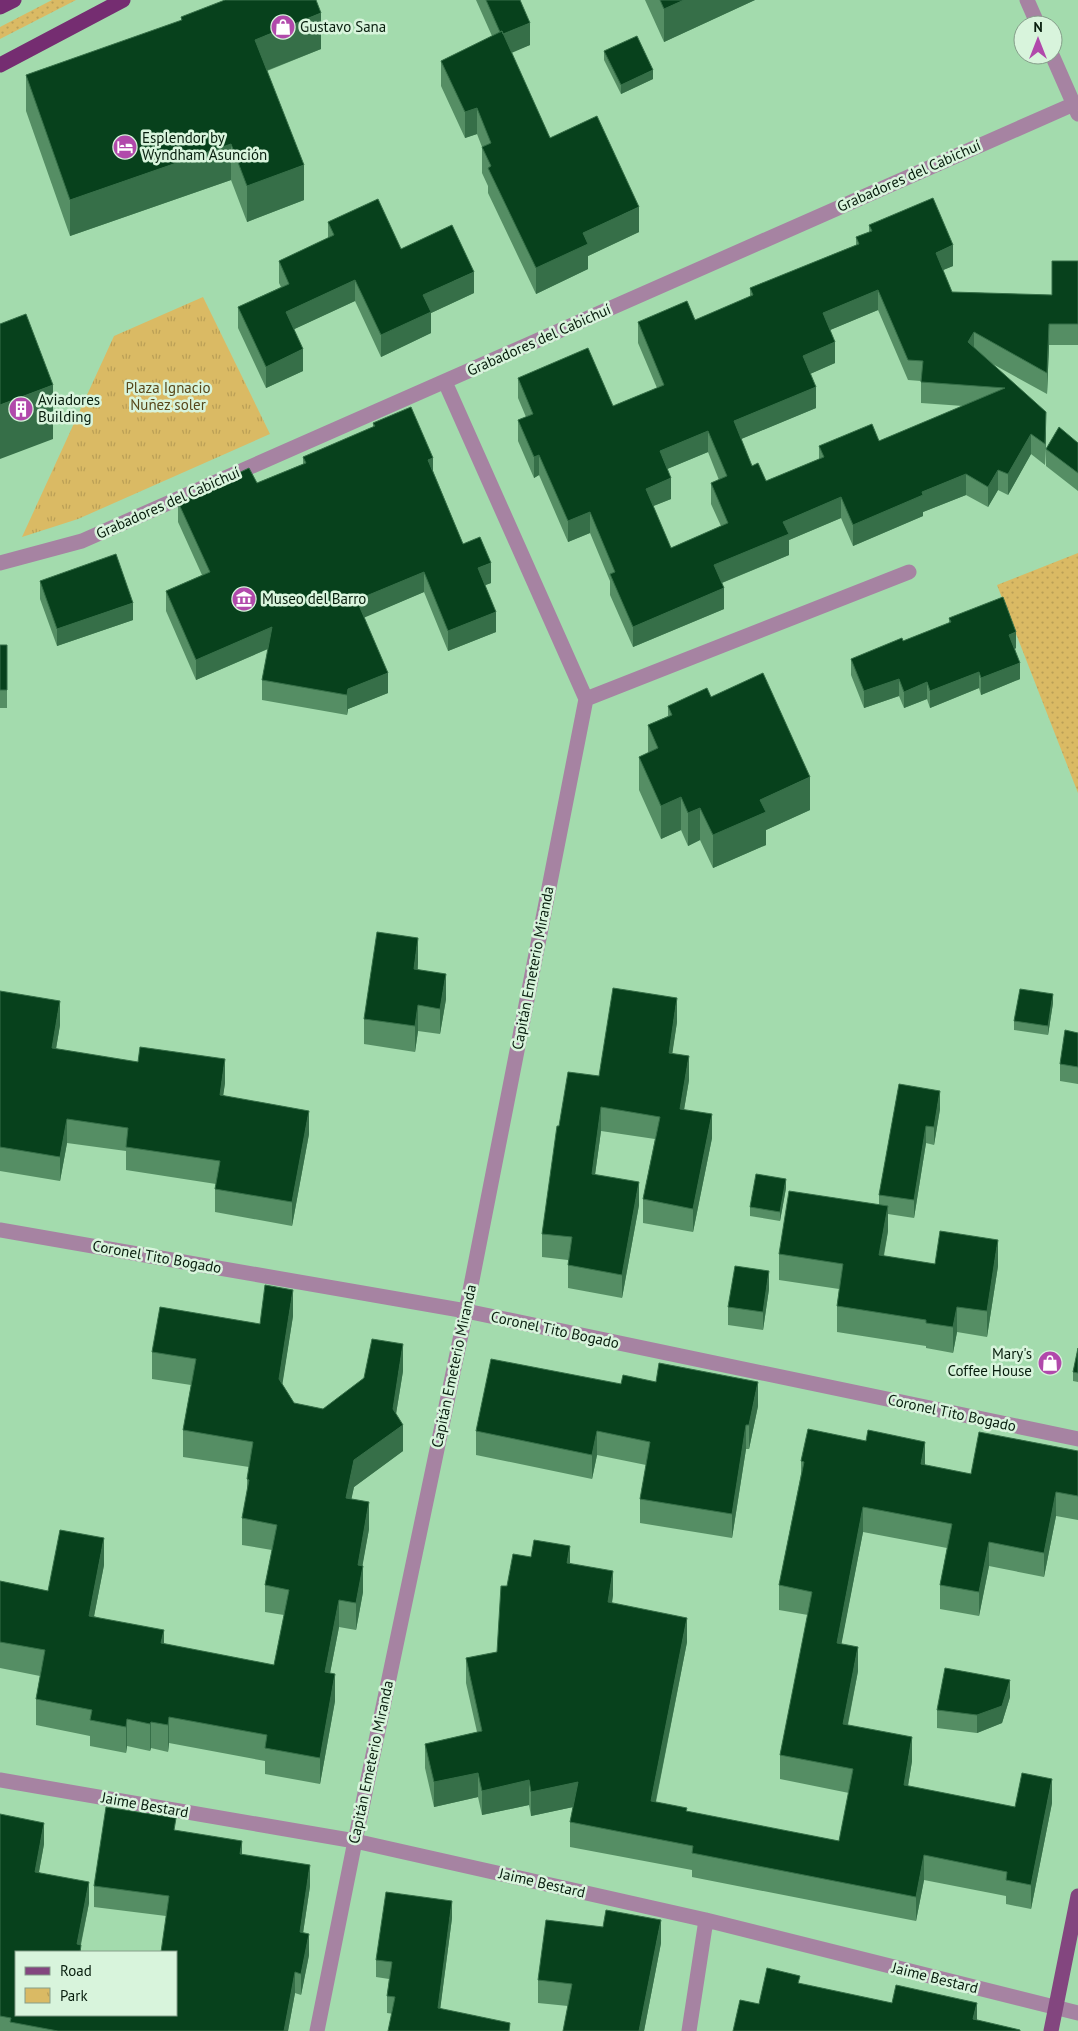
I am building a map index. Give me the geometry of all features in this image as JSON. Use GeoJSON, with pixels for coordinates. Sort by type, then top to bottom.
{"type":"FeatureCollection","features":[{"type":"Feature","properties":{"kind":"highway"},"geometry":{"type":"LineString","coordinates":[[0,7],[14,0]]}},
{"type":"Feature","properties":{"kind":"highway"},"geometry":{"type":"LineString","coordinates":[[0,64],[123,0]]}},
{"type":"Feature","properties":{"kind":"main road"},"geometry":{"type":"LineString","coordinates":[[1051,2031],[1078,1896]]}},
{"type":"Feature","properties":{"kind":"street"},"geometry":{"type":"LineString","coordinates":[[1027,0],[1034,15]]}},
{"type":"Feature","properties":{"kind":"street"},"geometry":{"type":"LineString","coordinates":[[1056,65],[1076,109]]}},
{"type":"Feature","properties":{"kind":"street","name":"Grabadores del Cabichuí"},"geometry":{"type":"LineString","coordinates":[[0,563],[82,540],[1076,109]]}},
{"type":"Feature","properties":{"kind":"street"},"geometry":{"type":"LineString","coordinates":[[445,382],[586,699],[908,572]]}},
{"type":"Feature","properties":{"kind":"street","name":"Capitán Emeterio Miranda"},"geometry":{"type":"LineString","coordinates":[[317,2031],[466,1311],[586,699]]}},
{"type":"Feature","properties":{"kind":"street","name":"Coronel Tito Bogado"},"geometry":{"type":"LineString","coordinates":[[0,1230],[466,1311],[1078,1439]]}},
{"type":"Feature","properties":{"kind":"street","name":"Jaime Bestard"},"geometry":{"type":"LineString","coordinates":[[0,1780],[355,1841],[706,1920],[1078,2013]]}},
{"type":"Feature","properties":{"kind":"street"},"geometry":{"type":"LineString","coordinates":[[689,2031],[706,1920]]}},
{"type":"Feature","properties":{"kind":"green space"},"geometry":{"type":"Polygon","coordinates":[[[52,0],[76,0],[0,39],[0,27],[52,0]]]}},
{"type":"Feature","properties":{"kind":"green space","name":"Plaza Ignacio Nuñez soler"},"geometry":{"type":"Polygon","coordinates":[[[203,297],[270,434],[78,519],[22,537],[114,336],[203,297]]]}},
{"type":"Feature","properties":{"kind":"green space"},"geometry":{"type":"Polygon","coordinates":[[[1078,553],[1078,793],[997,585],[1078,553]]]}},
{"type":"Feature","properties":{"kind":"building"},"geometry":{"type":"Polygon","coordinates":[[[225,0],[316,0],[321,13],[255,40],[304,165],[247,186],[231,144],[70,200],[26,75],[182,20],[181,17],[225,0]]]}},
{"type":"Feature","properties":{"kind":"building"},"geometry":{"type":"Polygon","coordinates":[[[486,0],[520,0],[530,23],[503,34],[502,31],[500,32],[486,0]]]}},
{"type":"Feature","properties":{"kind":"building"},"geometry":{"type":"Polygon","coordinates":[[[660,0],[684,0],[664,9],[660,0]]]}},
{"type":"Feature","properties":{"kind":"building"},"geometry":{"type":"Polygon","coordinates":[[[502,31],[550,138],[597,116],[639,207],[583,233],[588,244],[536,268],[488,168],[491,166],[482,147],[491,143],[477,108],[465,112],[441,61],[502,31]]]}},
{"type":"Feature","properties":{"kind":"building"},"geometry":{"type":"Polygon","coordinates":[[[637,36],[653,70],[621,85],[604,51],[637,36]]]}},
{"type":"Feature","properties":{"kind":"building"},"geometry":{"type":"Polygon","coordinates":[[[933,198],[953,245],[936,253],[952,292],[1052,295],[1052,261],[1078,261],[1078,324],[1049,324],[1047,373],[974,332],[968,342],[1046,412],[1045,444],[1031,434],[1008,474],[998,470],[988,487],[966,474],[922,492],[923,495],[853,525],[841,497],[783,522],[789,534],[714,565],[724,588],[633,627],[610,574],[615,572],[590,512],[568,521],[539,455],[534,457],[518,420],[533,414],[518,378],[588,348],[613,406],[664,385],[638,322],[687,301],[695,320],[753,295],[750,288],[859,244],[856,237],[872,231],[869,225],[933,198]],[[878,290],[823,313],[835,342],[803,356],[816,387],[734,421],[752,466],[758,463],[766,481],[824,457],[819,446],[872,424],[879,441],[1005,388],[921,382],[923,361],[908,360],[878,290]],[[708,431],[660,451],[671,478],[646,489],[671,548],[728,523],[711,483],[727,476],[708,431]]]}},
{"type":"Feature","properties":{"kind":"building"},"geometry":{"type":"Polygon","coordinates":[[[378,199],[401,249],[452,225],[474,272],[423,295],[431,312],[381,335],[355,280],[286,312],[303,349],[266,367],[238,307],[289,284],[279,261],[334,235],[328,222],[378,199]]]}},
{"type":"Feature","properties":{"kind":"building"},"geometry":{"type":"Polygon","coordinates":[[[26,314],[53,385],[0,405],[0,324],[26,314]]]}},
{"type":"Feature","properties":{"kind":"building"},"geometry":{"type":"Polygon","coordinates":[[[411,407],[433,458],[428,460],[463,544],[480,537],[491,563],[478,568],[496,612],[448,631],[424,572],[359,599],[361,602],[358,603],[388,673],[348,689],[347,695],[262,680],[272,627],[196,660],[166,591],[210,572],[178,502],[249,468],[257,483],[306,463],[303,457],[375,426],[373,423],[411,407]]]}},
{"type":"Feature","properties":{"kind":"building"},"geometry":{"type":"Polygon","coordinates":[[[1059,427],[1078,443],[1078,473],[1046,449],[1059,427]]]}},
{"type":"Feature","properties":{"kind":"building"},"geometry":{"type":"Polygon","coordinates":[[[116,554],[133,603],[57,629],[40,581],[116,554]]]}},
{"type":"Feature","properties":{"kind":"building"},"geometry":{"type":"Polygon","coordinates":[[[1003,597],[1016,632],[1009,635],[1020,663],[981,678],[979,672],[930,691],[927,682],[904,692],[899,679],[864,691],[851,659],[902,638],[903,641],[951,622],[949,618],[1003,597]]]}},
{"type":"Feature","properties":{"kind":"building"},"geometry":{"type":"Polygon","coordinates":[[[0,645],[7,645],[7,690],[0,690],[0,645]]]}},
{"type":"Feature","properties":{"kind":"building"},"geometry":{"type":"Polygon","coordinates":[[[763,673],[810,777],[760,800],[766,812],[713,835],[700,808],[688,813],[681,797],[661,806],[639,757],[658,748],[648,725],[672,715],[668,706],[707,688],[711,697],[763,673]]]}},
{"type":"Feature","properties":{"kind":"building"},"geometry":{"type":"Polygon","coordinates":[[[377,932],[418,938],[414,969],[446,974],[440,1009],[418,1005],[415,1026],[364,1019],[377,932]]]}},
{"type":"Feature","properties":{"kind":"building"},"geometry":{"type":"Polygon","coordinates":[[[613,988],[677,998],[669,1053],[689,1056],[680,1109],[712,1114],[693,1209],[643,1199],[660,1117],[601,1107],[592,1174],[639,1182],[622,1275],[568,1265],[572,1237],[542,1234],[557,1126],[559,1126],[568,1072],[599,1076],[613,988]]]}},
{"type":"Feature","properties":{"kind":"building"},"geometry":{"type":"Polygon","coordinates":[[[1020,989],[1053,994],[1048,1026],[1014,1021],[1020,989]]]}},
{"type":"Feature","properties":{"kind":"building"},"geometry":{"type":"Polygon","coordinates":[[[0,991],[60,1001],[52,1048],[138,1062],[140,1047],[225,1059],[220,1095],[309,1111],[292,1202],[215,1189],[220,1161],[126,1147],[128,1128],[67,1119],[60,1157],[0,1147],[0,991]]]}},
{"type":"Feature","properties":{"kind":"building"},"geometry":{"type":"Polygon","coordinates":[[[1065,1030],[1078,1033],[1078,1067],[1060,1064],[1065,1030]]]}},
{"type":"Feature","properties":{"kind":"building"},"geometry":{"type":"Polygon","coordinates":[[[899,1084],[940,1091],[934,1127],[926,1126],[914,1200],[879,1195],[899,1084]]]}},
{"type":"Feature","properties":{"kind":"building"},"geometry":{"type":"Polygon","coordinates":[[[756,1174],[786,1179],[780,1212],[750,1207],[756,1174]]]}},
{"type":"Feature","properties":{"kind":"building"},"geometry":{"type":"Polygon","coordinates":[[[789,1191],[888,1206],[879,1255],[935,1264],[940,1231],[998,1240],[987,1311],[957,1307],[953,1327],[926,1323],[926,1320],[837,1306],[843,1264],[779,1254],[789,1191]]]}},
{"type":"Feature","properties":{"kind":"building"},"geometry":{"type":"Polygon","coordinates":[[[735,1266],[769,1271],[763,1312],[728,1307],[735,1266]]]}},
{"type":"Feature","properties":{"kind":"building"},"geometry":{"type":"Polygon","coordinates":[[[265,1285],[293,1290],[279,1379],[294,1403],[323,1409],[364,1378],[372,1339],[403,1344],[393,1409],[403,1425],[354,1460],[346,1498],[369,1502],[358,1565],[363,1566],[356,1603],[339,1600],[325,1672],[335,1674],[320,1758],[265,1748],[267,1735],[169,1717],[168,1725],[151,1722],[150,1724],[127,1719],[126,1727],[90,1720],[92,1710],[36,1699],[45,1650],[0,1642],[0,1581],[48,1591],[60,1530],[104,1538],[89,1616],[164,1630],[161,1643],[274,1665],[289,1590],[265,1585],[277,1525],[242,1518],[253,1442],[183,1430],[196,1359],[152,1352],[160,1307],[260,1324],[265,1285]]]}},
{"type":"Feature","properties":{"kind":"building"},"geometry":{"type":"Polygon","coordinates":[[[1078,1348],[1078,1373],[1073,1372],[1078,1348]]]}},
{"type":"Feature","properties":{"kind":"building"},"geometry":{"type":"Polygon","coordinates":[[[491,1359],[621,1384],[623,1375],[656,1382],[659,1363],[758,1382],[749,1425],[746,1425],[732,1514],[640,1499],[650,1442],[597,1431],[592,1455],[476,1431],[491,1359]]]}},
{"type":"Feature","properties":{"kind":"building"},"geometry":{"type":"Polygon","coordinates":[[[808,1429],[866,1441],[868,1430],[925,1442],[921,1464],[971,1474],[979,1432],[1078,1451],[1078,1496],[1056,1492],[1044,1553],[989,1542],[979,1592],[940,1585],[952,1524],[863,1507],[837,1643],[858,1647],[843,1724],[912,1737],[904,1785],[1015,1807],[1022,1773],[1052,1779],[1031,1885],[1006,1880],[1007,1872],[924,1855],[916,1897],[692,1853],[693,1846],[570,1822],[578,1782],[531,1792],[529,1780],[482,1791],[478,1773],[434,1782],[425,1744],[482,1731],[466,1658],[497,1652],[501,1586],[507,1586],[513,1554],[531,1557],[534,1540],[570,1546],[567,1563],[613,1571],[608,1602],[687,1618],[651,1801],[687,1808],[686,1811],[839,1841],[853,1769],[780,1755],[812,1592],[779,1585],[804,1462],[801,1461],[808,1429]]]}},
{"type":"Feature","properties":{"kind":"building"},"geometry":{"type":"Polygon","coordinates":[[[945,1668],[1010,1680],[1002,1706],[977,1715],[937,1710],[945,1668]]]}},
{"type":"Feature","properties":{"kind":"building"},"geometry":{"type":"Polygon","coordinates":[[[106,1807],[176,1818],[174,1830],[242,1841],[240,1854],[310,1865],[300,1932],[309,1934],[301,1974],[295,1972],[284,2031],[58,2031],[10,2022],[11,2018],[0,2016],[0,1814],[44,1823],[35,1872],[89,1882],[77,1944],[81,1945],[80,1951],[15,1951],[15,2016],[178,2016],[178,1951],[161,1951],[169,1896],[94,1886],[106,1807]]]}},
{"type":"Feature","properties":{"kind":"building"},"geometry":{"type":"Polygon","coordinates":[[[386,1892],[452,1901],[438,2008],[510,2023],[509,2031],[388,2031],[395,1997],[387,1996],[392,1962],[376,1960],[386,1892]]]}},
{"type":"Feature","properties":{"kind":"building"},"geometry":{"type":"Polygon","coordinates":[[[606,1910],[661,1920],[639,2031],[563,2031],[572,1984],[538,1980],[546,1920],[603,1927],[606,1910]]]}},
{"type":"Feature","properties":{"kind":"building"},"geometry":{"type":"Polygon","coordinates":[[[767,1968],[800,1976],[798,1983],[892,2003],[896,1985],[977,2003],[973,2019],[1020,2031],[733,2031],[740,2000],[759,2004],[767,1968]]]}},
{"type":"Feature","properties":{"kind":"place","name":"Gustavo Sana"},"geometry":{"type":"Point","coordinates":[283,27]}},
{"type":"Feature","properties":{"kind":"place","name":"Esplendor by Wyndham Asunción"},"geometry":{"type":"Point","coordinates":[125,147]}},
{"type":"Feature","properties":{"kind":"place","name":"Aviadores Building"},"geometry":{"type":"Point","coordinates":[21,409]}},
{"type":"Feature","properties":{"kind":"place","name":"Museo del Barro"},"geometry":{"type":"Point","coordinates":[244,599]}},
{"type":"Feature","properties":{"kind":"place","name":"Mary's Coffee House"},"geometry":{"type":"Point","coordinates":[1050,1363]}}]}
